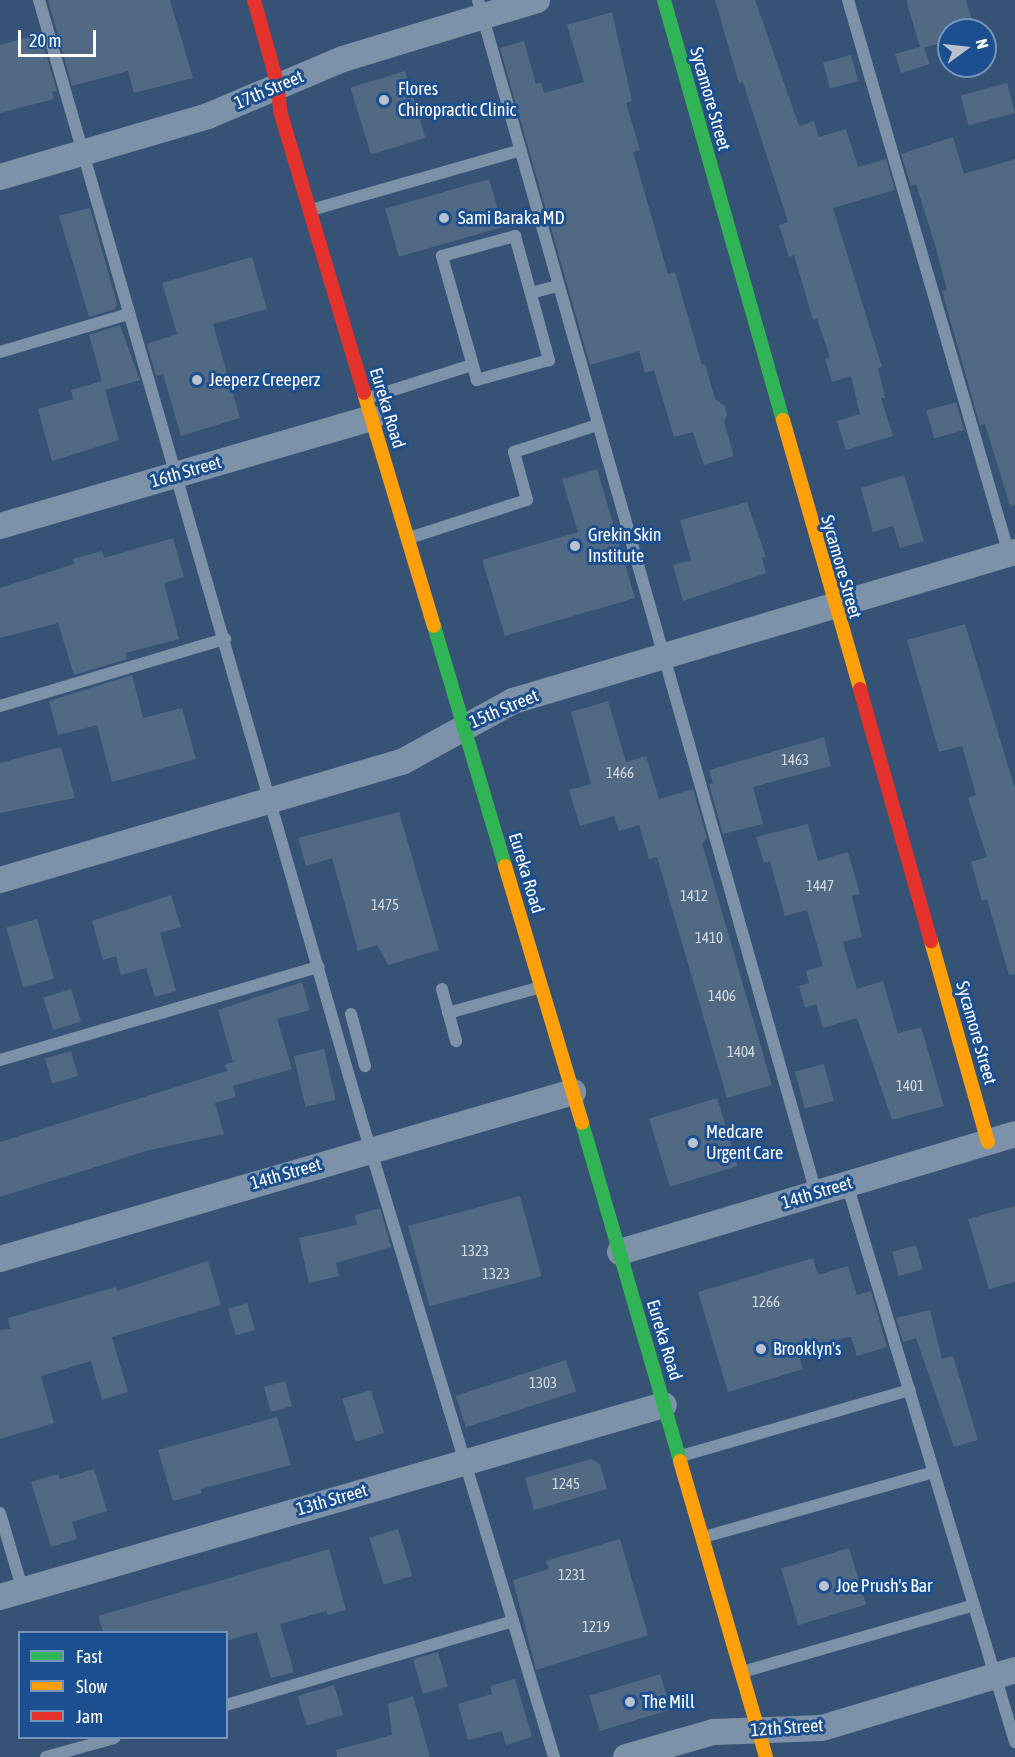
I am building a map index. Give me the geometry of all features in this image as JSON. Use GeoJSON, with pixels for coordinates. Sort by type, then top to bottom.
{"type":"FeatureCollection","features":[{"type":"Feature","properties":{"kind":"main road","name":"Eureka Road"},"geometry":{"type":"LineString","coordinates":[[254,0],[278,86],[280,111],[542,987],[704,1537],[766,1757]]}},
{"type":"Feature","properties":{"kind":"main road","name":"Sycamore Street"},"geometry":{"type":"LineString","coordinates":[[664,0],[833,606],[988,1142]]}},
{"type":"Feature","properties":{"kind":"street","name":"17th Street"},"geometry":{"type":"LineString","coordinates":[[0,177],[208,116],[343,59],[481,8],[537,0]]}},
{"type":"Feature","properties":{"kind":"street","name":"16th Street"},"geometry":{"type":"LineString","coordinates":[[0,526],[175,475],[369,409]]}},
{"type":"Feature","properties":{"kind":"street","name":"15th Street"},"geometry":{"type":"LineString","coordinates":[[0,880],[402,762],[513,701],[1012,553]]}},
{"type":"Feature","properties":{"kind":"street","name":"14th Street"},"geometry":{"type":"LineString","coordinates":[[0,1258],[573,1092]]}},
{"type":"Feature","properties":{"kind":"street","name":"14th Street"},"geometry":{"type":"LineString","coordinates":[[620,1252],[1015,1134]]}},
{"type":"Feature","properties":{"kind":"street","name":"13th Street"},"geometry":{"type":"LineString","coordinates":[[11,1594],[464,1461],[664,1405]]}},
{"type":"Feature","properties":{"kind":"street","name":"12th Street"},"geometry":{"type":"LineString","coordinates":[[626,1757],[712,1732],[822,1728],[1005,1673]]}},
{"type":"Feature","properties":{"kind":"lane"},"geometry":{"type":"LineString","coordinates":[[39,0],[371,1149],[554,1757]]}},
{"type":"Feature","properties":{"kind":"lane"},"geometry":{"type":"LineString","coordinates":[[848,0],[1012,553]]}},
{"type":"Feature","properties":{"kind":"lane"},"geometry":{"type":"LineString","coordinates":[[481,8],[662,657],[816,1193]]}},
{"type":"Feature","properties":{"kind":"lane"},"geometry":{"type":"LineString","coordinates":[[310,211],[521,150]]}},
{"type":"Feature","properties":{"kind":"lane"},"geometry":{"type":"LineString","coordinates":[[515,236],[549,360],[477,380],[472,365],[442,256],[515,236]]}},
{"type":"Feature","properties":{"kind":"lane"},"geometry":{"type":"LineString","coordinates":[[531,293],[558,286]]}},
{"type":"Feature","properties":{"kind":"lane"},"geometry":{"type":"LineString","coordinates":[[0,352],[129,314]]}},
{"type":"Feature","properties":{"kind":"lane"},"geometry":{"type":"LineString","coordinates":[[369,409],[472,365]]}},
{"type":"Feature","properties":{"kind":"lane"},"geometry":{"type":"LineString","coordinates":[[407,538],[527,500],[514,452],[597,425]]}},
{"type":"Feature","properties":{"kind":"lane"},"geometry":{"type":"LineString","coordinates":[[0,706],[225,639]]}},
{"type":"Feature","properties":{"kind":"lane"},"geometry":{"type":"LineString","coordinates":[[0,1060],[319,967]]}},
{"type":"Feature","properties":{"kind":"lane"},"geometry":{"type":"LineString","coordinates":[[448,1013],[542,987]]}},
{"type":"Feature","properties":{"kind":"lane"},"geometry":{"type":"LineString","coordinates":[[442,989],[456,1041]]}},
{"type":"Feature","properties":{"kind":"lane"},"geometry":{"type":"LineString","coordinates":[[351,1014],[365,1066]]}},
{"type":"Feature","properties":{"kind":"lane"},"geometry":{"type":"LineString","coordinates":[[847,1184],[974,1605],[1005,1673],[1015,1742]]}},
{"type":"Feature","properties":{"kind":"lane"},"geometry":{"type":"LineString","coordinates":[[680,1457],[909,1390]]}},
{"type":"Feature","properties":{"kind":"lane"},"geometry":{"type":"LineString","coordinates":[[704,1537],[934,1472]]}},
{"type":"Feature","properties":{"kind":"lane"},"geometry":{"type":"LineString","coordinates":[[0,1513],[11,1594]]}},
{"type":"Feature","properties":{"kind":"lane"},"geometry":{"type":"LineString","coordinates":[[742,1672],[974,1605]]}},
{"type":"Feature","properties":{"kind":"lane"},"geometry":{"type":"LineString","coordinates":[[228,1704],[513,1622]]}},
{"type":"Feature","properties":{"kind":"lane"},"geometry":{"type":"LineString","coordinates":[[46,1757],[107,1739]]}},
{"type":"Feature","properties":{"kind":"building"},"geometry":{"type":"Polygon","coordinates":[[[48,0],[170,0],[193,78],[134,93],[128,71],[72,86],[48,0]]]}},
{"type":"Feature","properties":{"kind":"building"},"geometry":{"type":"Polygon","coordinates":[[[715,0],[755,0],[799,126],[814,121],[819,137],[846,129],[858,167],[886,159],[895,190],[833,208],[882,367],[878,368],[885,398],[881,398],[893,436],[846,450],[837,421],[860,414],[851,376],[832,382],[825,359],[830,357],[817,319],[813,320],[794,255],[789,257],[779,225],[788,222],[743,82],[739,83],[715,0]]]}},
{"type":"Feature","properties":{"kind":"building"},"geometry":{"type":"Polygon","coordinates":[[[906,0],[966,0],[971,18],[937,18],[937,44],[924,48],[930,64],[901,73],[895,54],[920,47],[906,0]]]}},
{"type":"Feature","properties":{"kind":"building"},"geometry":{"type":"Polygon","coordinates":[[[612,12],[632,101],[626,103],[640,150],[633,152],[668,274],[675,272],[702,365],[705,364],[715,399],[725,406],[727,415],[724,422],[734,456],[704,465],[693,432],[674,437],[654,370],[645,373],[639,351],[590,365],[500,48],[524,41],[536,84],[541,83],[544,93],[584,82],[567,25],[612,12]]]}},
{"type":"Feature","properties":{"kind":"building"},"geometry":{"type":"Polygon","coordinates":[[[40,34],[57,91],[52,92],[54,99],[0,113],[0,45],[40,34]]]}},
{"type":"Feature","properties":{"kind":"building"},"geometry":{"type":"Polygon","coordinates":[[[851,55],[858,81],[830,89],[823,63],[851,55]]]}},
{"type":"Feature","properties":{"kind":"building"},"geometry":{"type":"Polygon","coordinates":[[[405,71],[425,138],[371,155],[350,88],[405,71]]]}},
{"type":"Feature","properties":{"kind":"building"},"geometry":{"type":"Polygon","coordinates":[[[1007,83],[1015,113],[969,125],[961,95],[1007,83]]]}},
{"type":"Feature","properties":{"kind":"building"},"geometry":{"type":"Polygon","coordinates":[[[953,137],[964,174],[1015,159],[1015,505],[1010,506],[985,424],[980,425],[942,291],[947,290],[936,248],[916,184],[911,186],[901,154],[953,137]]]}},
{"type":"Feature","properties":{"kind":"building","name":"Sami Baraka MD"},"geometry":{"type":"Polygon","coordinates":[[[489,179],[503,227],[399,257],[385,209],[489,179]]]}},
{"type":"Feature","properties":{"kind":"building"},"geometry":{"type":"Polygon","coordinates":[[[90,208],[117,304],[115,309],[89,317],[59,216],[90,208]]]}},
{"type":"Feature","properties":{"kind":"building","name":"Jeeperz Creeperz"},"geometry":{"type":"Polygon","coordinates":[[[252,257],[267,309],[213,324],[240,418],[181,436],[163,374],[156,376],[147,344],[177,334],[162,283],[252,257]]]}},
{"type":"Feature","properties":{"kind":"building"},"geometry":{"type":"Polygon","coordinates":[[[120,325],[140,380],[105,390],[119,440],[52,461],[38,409],[73,399],[71,390],[102,381],[89,335],[120,325]]]}},
{"type":"Feature","properties":{"kind":"building"},"geometry":{"type":"Polygon","coordinates":[[[956,402],[964,430],[934,438],[926,411],[956,402]]]}},
{"type":"Feature","properties":{"kind":"building","name":"Grekin Skin Institute"},"geometry":{"type":"Polygon","coordinates":[[[597,469],[635,598],[505,636],[482,560],[578,532],[562,479],[597,469]]]}},
{"type":"Feature","properties":{"kind":"building"},"geometry":{"type":"Polygon","coordinates":[[[904,475],[924,541],[900,548],[893,526],[873,532],[861,488],[904,475]]]}},
{"type":"Feature","properties":{"kind":"building"},"geometry":{"type":"Polygon","coordinates":[[[747,502],[766,557],[762,558],[766,573],[683,601],[673,565],[691,560],[680,520],[747,502]]]}},
{"type":"Feature","properties":{"kind":"building"},"geometry":{"type":"Polygon","coordinates":[[[173,538],[184,577],[164,583],[179,639],[126,653],[127,659],[74,675],[58,623],[0,638],[0,588],[74,564],[73,559],[102,551],[104,558],[173,538]]]}},
{"type":"Feature","properties":{"kind":"building"},"geometry":{"type":"Polygon","coordinates":[[[965,624],[1015,789],[1015,974],[1009,975],[987,899],[982,901],[971,862],[987,857],[968,798],[976,795],[962,746],[939,752],[907,640],[965,624]]]}},
{"type":"Feature","properties":{"kind":"building"},"geometry":{"type":"Polygon","coordinates":[[[132,675],[143,718],[182,708],[196,759],[112,782],[97,725],[58,735],[49,701],[132,675]]]}},
{"type":"Feature","properties":{"kind":"building"},"geometry":{"type":"Polygon","coordinates":[[[608,701],[626,762],[646,756],[659,799],[693,789],[707,838],[702,843],[772,1085],[727,1098],[657,857],[649,859],[639,825],[619,831],[614,816],[580,826],[569,790],[591,784],[571,712],[608,701]]]}},
{"type":"Feature","properties":{"kind":"building"},"geometry":{"type":"Polygon","coordinates":[[[824,737],[831,766],[753,787],[763,824],[723,834],[709,784],[713,783],[709,770],[824,737]]]}},
{"type":"Feature","properties":{"kind":"building"},"geometry":{"type":"Polygon","coordinates":[[[61,747],[75,798],[0,813],[0,763],[61,747]]]}},
{"type":"Feature","properties":{"kind":"building"},"geometry":{"type":"Polygon","coordinates":[[[399,812],[439,950],[388,965],[377,945],[358,951],[332,858],[306,866],[298,838],[399,812]]]}},
{"type":"Feature","properties":{"kind":"building"},"geometry":{"type":"Polygon","coordinates":[[[808,824],[818,861],[848,852],[860,894],[852,896],[862,937],[843,942],[857,989],[883,981],[898,1033],[921,1027],[944,1106],[892,1120],[857,1018],[823,1028],[816,1004],[805,1008],[799,986],[809,983],[806,971],[823,966],[807,910],[785,916],[770,861],[764,863],[756,837],[808,824]]]}},
{"type":"Feature","properties":{"kind":"building"},"geometry":{"type":"Polygon","coordinates":[[[171,895],[181,927],[160,933],[176,991],[155,997],[146,968],[121,975],[116,956],[103,960],[92,921],[171,895]]]}},
{"type":"Feature","properties":{"kind":"building"},"geometry":{"type":"Polygon","coordinates":[[[37,919],[54,979],[23,987],[6,928],[37,919]]]}},
{"type":"Feature","properties":{"kind":"building"},"geometry":{"type":"Polygon","coordinates":[[[302,982],[310,1010],[277,1019],[292,1069],[233,1086],[236,1097],[215,1103],[224,1134],[150,1150],[0,1197],[0,1142],[227,1071],[225,1065],[233,1062],[218,1010],[302,982]]]}},
{"type":"Feature","properties":{"kind":"building"},"geometry":{"type":"Polygon","coordinates":[[[71,989],[81,1022],[53,1030],[43,997],[71,989]]]}},
{"type":"Feature","properties":{"kind":"building"},"geometry":{"type":"Polygon","coordinates":[[[324,1049],[336,1100],[305,1107],[294,1056],[324,1049]]]}},
{"type":"Feature","properties":{"kind":"building"},"geometry":{"type":"Polygon","coordinates":[[[71,1051],[78,1076],[52,1083],[45,1058],[71,1051]]]}},
{"type":"Feature","properties":{"kind":"building"},"geometry":{"type":"Polygon","coordinates":[[[824,1064],[834,1101],[805,1108],[795,1072],[824,1064]]]}},
{"type":"Feature","properties":{"kind":"building","name":"Medcare Urgent Care"},"geometry":{"type":"Polygon","coordinates":[[[717,1098],[738,1166],[670,1187],[649,1119],[717,1098]]]}},
{"type":"Feature","properties":{"kind":"building"},"geometry":{"type":"Polygon","coordinates":[[[520,1196],[541,1276],[429,1306],[408,1226],[520,1196]]]}},
{"type":"Feature","properties":{"kind":"building"},"geometry":{"type":"Polygon","coordinates":[[[1015,1206],[1015,1282],[989,1289],[968,1219],[1015,1206]]]}},
{"type":"Feature","properties":{"kind":"building"},"geometry":{"type":"Polygon","coordinates":[[[380,1208],[391,1247],[336,1263],[339,1276],[309,1283],[299,1238],[357,1225],[355,1215],[380,1208]]]}},
{"type":"Feature","properties":{"kind":"building"},"geometry":{"type":"Polygon","coordinates":[[[916,1245],[923,1269],[899,1276],[892,1252],[916,1245]]]}},
{"type":"Feature","properties":{"kind":"building"},"geometry":{"type":"Polygon","coordinates":[[[813,1258],[818,1275],[848,1266],[857,1295],[871,1291],[887,1347],[857,1356],[851,1337],[847,1337],[798,1352],[803,1369],[728,1392],[698,1292],[813,1258]]]}},
{"type":"Feature","properties":{"kind":"building"},"geometry":{"type":"Polygon","coordinates":[[[208,1261],[221,1305],[112,1337],[128,1392],[102,1400],[91,1361],[41,1376],[54,1423],[0,1439],[0,1330],[10,1329],[8,1318],[116,1287],[117,1291],[208,1261]]]}},
{"type":"Feature","properties":{"kind":"building"},"geometry":{"type":"Polygon","coordinates":[[[247,1303],[255,1330],[236,1336],[228,1309],[247,1303]]]}},
{"type":"Feature","properties":{"kind":"building"},"geometry":{"type":"Polygon","coordinates":[[[930,1310],[942,1359],[953,1356],[978,1440],[954,1447],[916,1338],[903,1342],[896,1318],[930,1310]]]}},
{"type":"Feature","properties":{"kind":"building"},"geometry":{"type":"Polygon","coordinates":[[[566,1360],[576,1391],[466,1427],[456,1396],[566,1360]]]}},
{"type":"Feature","properties":{"kind":"building"},"geometry":{"type":"Polygon","coordinates":[[[285,1381],[292,1406],[271,1412],[264,1387],[285,1381]]]}},
{"type":"Feature","properties":{"kind":"building"},"geometry":{"type":"Polygon","coordinates":[[[371,1390],[384,1433],[355,1442],[342,1399],[371,1390]]]}},
{"type":"Feature","properties":{"kind":"building"},"geometry":{"type":"Polygon","coordinates":[[[277,1417],[291,1465],[201,1489],[202,1493],[173,1501],[158,1450],[277,1417]]]}},
{"type":"Feature","properties":{"kind":"building"},"geometry":{"type":"Polygon","coordinates":[[[591,1459],[600,1464],[607,1489],[534,1510],[525,1478],[591,1459]]]}},
{"type":"Feature","properties":{"kind":"building"},"geometry":{"type":"Polygon","coordinates":[[[94,1469],[107,1511],[72,1522],[77,1539],[51,1547],[31,1482],[58,1474],[60,1479],[94,1469]]]}},
{"type":"Feature","properties":{"kind":"building"},"geometry":{"type":"Polygon","coordinates":[[[398,1529],[412,1576],[384,1585],[369,1538],[398,1529]]]}},
{"type":"Feature","properties":{"kind":"building"},"geometry":{"type":"Polygon","coordinates":[[[620,1539],[648,1635],[536,1670],[513,1580],[549,1569],[546,1561],[620,1539]]]}},
{"type":"Feature","properties":{"kind":"building","name":"Joe Prush's Bar"},"geometry":{"type":"Polygon","coordinates":[[[849,1548],[866,1604],[798,1625],[781,1569],[849,1548]]]}},
{"type":"Feature","properties":{"kind":"building"},"geometry":{"type":"Polygon","coordinates":[[[329,1549],[346,1610],[328,1615],[326,1611],[280,1624],[294,1672],[271,1678],[257,1632],[228,1640],[228,1631],[103,1631],[98,1616],[329,1549]]]}},
{"type":"Feature","properties":{"kind":"building"},"geometry":{"type":"Polygon","coordinates":[[[438,1652],[448,1687],[423,1694],[413,1659],[438,1652]]]}},
{"type":"Feature","properties":{"kind":"building","name":"The Mill"},"geometry":{"type":"Polygon","coordinates":[[[660,1674],[671,1709],[600,1731],[589,1696],[660,1674]]]}},
{"type":"Feature","properties":{"kind":"building"},"geometry":{"type":"Polygon","coordinates":[[[515,1679],[532,1737],[506,1745],[502,1731],[468,1740],[458,1704],[492,1694],[490,1686],[515,1679]]]}},
{"type":"Feature","properties":{"kind":"building"},"geometry":{"type":"Polygon","coordinates":[[[334,1685],[343,1715],[307,1726],[298,1696],[334,1685]]]}},
{"type":"Feature","properties":{"kind":"building"},"geometry":{"type":"Polygon","coordinates":[[[413,1696],[430,1757],[337,1757],[336,1750],[392,1735],[388,1704],[413,1696]]]}},
{"type":"Feature","properties":{"kind":"traffic: fast"},"geometry":{"type":"LineString","coordinates":[[664,0],[783,420]]}},
{"type":"Feature","properties":{"kind":"traffic: fast"},"geometry":{"type":"LineString","coordinates":[[434,626],[505,866]]}},
{"type":"Feature","properties":{"kind":"traffic: fast"},"geometry":{"type":"LineString","coordinates":[[582,1123],[680,1461]]}},
{"type":"Feature","properties":{"kind":"traffic: slow"},"geometry":{"type":"LineString","coordinates":[[364,393],[434,626]]}},
{"type":"Feature","properties":{"kind":"traffic: slow"},"geometry":{"type":"LineString","coordinates":[[783,420],[860,689]]}},
{"type":"Feature","properties":{"kind":"traffic: slow"},"geometry":{"type":"LineString","coordinates":[[505,866],[582,1123]]}},
{"type":"Feature","properties":{"kind":"traffic: slow"},"geometry":{"type":"LineString","coordinates":[[931,941],[988,1142]]}},
{"type":"Feature","properties":{"kind":"traffic: slow"},"geometry":{"type":"LineString","coordinates":[[680,1461],[766,1757]]}},
{"type":"Feature","properties":{"kind":"traffic: jam"},"geometry":{"type":"LineString","coordinates":[[254,0],[278,86],[280,111],[364,393]]}},
{"type":"Feature","properties":{"kind":"traffic: jam"},"geometry":{"type":"LineString","coordinates":[[860,689],[931,941]]}},
{"type":"Feature","properties":{"kind":"place","name":"Flores Chiropractic Clinic"},"geometry":{"type":"Point","coordinates":[384,100]}},
{"type":"Feature","properties":{"kind":"place","name":"Sami Baraka MD"},"geometry":{"type":"Point","coordinates":[444,218]}},
{"type":"Feature","properties":{"kind":"place","name":"Jeeperz Creeperz"},"geometry":{"type":"Point","coordinates":[197,380]}},
{"type":"Feature","properties":{"kind":"place","name":"Grekin Skin Institute"},"geometry":{"type":"Point","coordinates":[575,546]}},
{"type":"Feature","properties":{"kind":"place","name":"Medcare Urgent Care"},"geometry":{"type":"Point","coordinates":[693,1143]}},
{"type":"Feature","properties":{"kind":"place","name":"Brooklyn's"},"geometry":{"type":"Point","coordinates":[761,1349]}},
{"type":"Feature","properties":{"kind":"place","name":"Joe Prush's Bar"},"geometry":{"type":"Point","coordinates":[824,1586]}},
{"type":"Feature","properties":{"kind":"place","name":"The Mill"},"geometry":{"type":"Point","coordinates":[630,1702]}}]}
